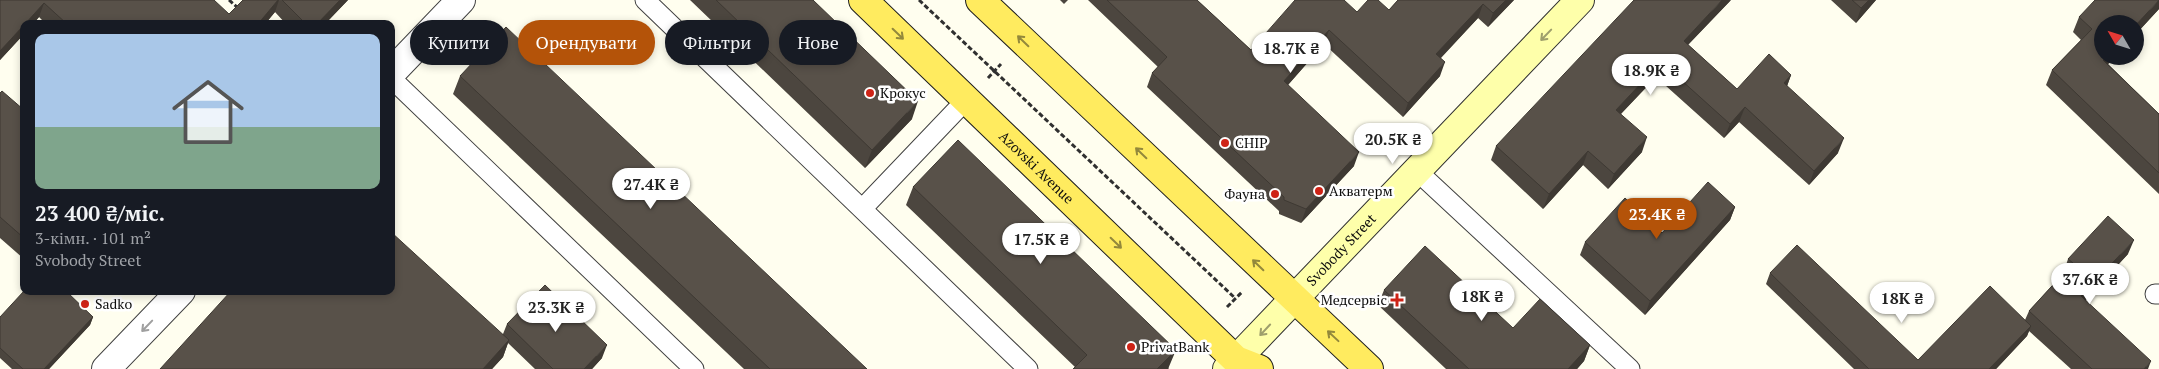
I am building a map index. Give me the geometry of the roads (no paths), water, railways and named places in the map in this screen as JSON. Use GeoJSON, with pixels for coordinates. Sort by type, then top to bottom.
{"type":"FeatureCollection","features":[{"type":"Feature","properties":{"kind":"main road","name":"Azovski Avenue"},"geometry":{"type":"LineString","coordinates":[[863,0],[1206,330],[1241,366]]}},
{"type":"Feature","properties":{"kind":"main road"},"geometry":{"type":"LineString","coordinates":[[980,0],[1369,369]]}},
{"type":"Feature","properties":{"kind":"main road","name":"Svobody Street"},"geometry":{"type":"LineString","coordinates":[[1241,366],[1294,299],[1580,0]]}},
{"type":"Feature","properties":{"kind":"street"},"geometry":{"type":"LineString","coordinates":[[395,69],[461,0]]}},
{"type":"Feature","properties":{"kind":"street"},"geometry":{"type":"LineString","coordinates":[[106,369],[177,295]]}},
{"type":"Feature","properties":{"kind":"lane"},"geometry":{"type":"LineString","coordinates":[[645,0],[1028,369]]}},
{"type":"Feature","properties":{"kind":"lane"},"geometry":{"type":"LineString","coordinates":[[395,82],[694,369]]}},
{"type":"Feature","properties":{"kind":"lane"},"geometry":{"type":"LineString","coordinates":[[862,209],[966,100]]}},
{"type":"Feature","properties":{"kind":"lane"},"geometry":{"type":"LineString","coordinates":[[1416,170],[1630,369]]}},
{"type":"Feature","properties":{"kind":"place","name":"Крокус"},"geometry":{"type":"Point","coordinates":[870,93]}},
{"type":"Feature","properties":{"kind":"place","name":"CHIP"},"geometry":{"type":"Point","coordinates":[1225,143]}},
{"type":"Feature","properties":{"kind":"place","name":"Акватерм"},"geometry":{"type":"Point","coordinates":[1319,191]}},
{"type":"Feature","properties":{"kind":"place","name":"Фауна"},"geometry":{"type":"Point","coordinates":[1275,194]}},
{"type":"Feature","properties":{"kind":"place","name":"Медсервіс"},"geometry":{"type":"Point","coordinates":[1397,300]}},
{"type":"Feature","properties":{"kind":"place","name":"Sadko"},"geometry":{"type":"Point","coordinates":[85,304]}},
{"type":"Feature","properties":{"kind":"place","name":"PrivatBank"},"geometry":{"type":"Point","coordinates":[1131,347]}}]}
